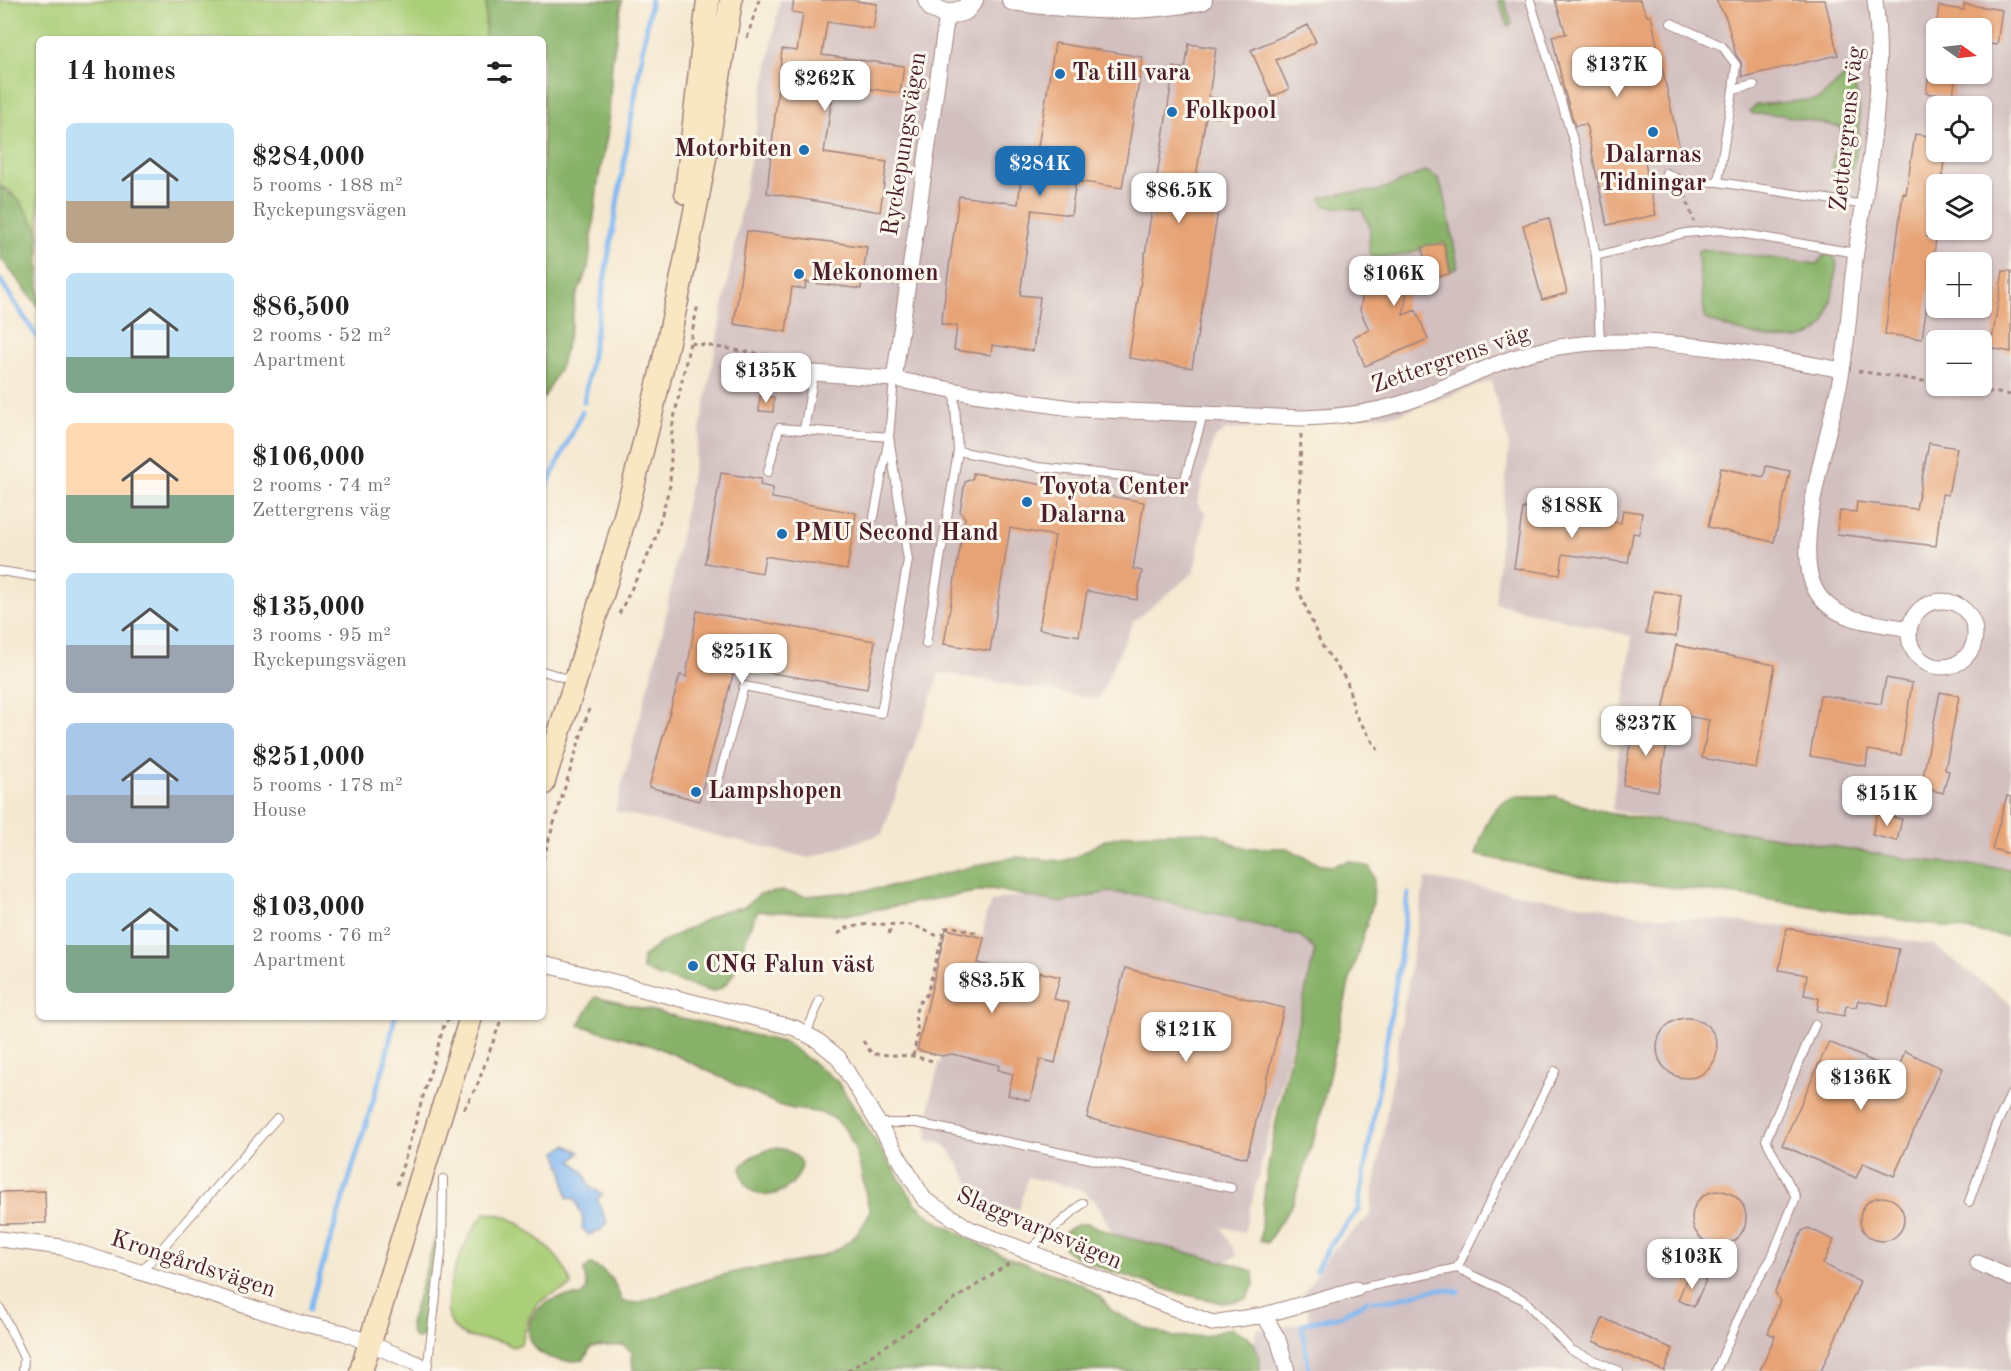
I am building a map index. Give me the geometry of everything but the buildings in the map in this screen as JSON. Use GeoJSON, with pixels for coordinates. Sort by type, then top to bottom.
{"type":"FeatureCollection","features":[{"type":"Feature","properties":{"kind":"main road"},"geometry":{"type":"LineString","coordinates":[[672,325],[708,0]]}},
{"type":"Feature","properties":{"kind":"main road"},"geometry":{"type":"LineString","coordinates":[[546,774],[639,464],[672,325],[712,128],[731,0]]}},
{"type":"Feature","properties":{"kind":"main road"},"geometry":{"type":"LineString","coordinates":[[361,1371],[470,1020]]}},
{"type":"Feature","properties":{"kind":"street"},"geometry":{"type":"LineString","coordinates":[[927,0],[933,8],[947,15],[965,10],[973,0]]}},
{"type":"Feature","properties":{"kind":"street"},"geometry":{"type":"LineString","coordinates":[[1012,0],[1081,8],[1202,0]]}},
{"type":"Feature","properties":{"kind":"street","name":"Zettergrens väg"},"geometry":{"type":"LineString","coordinates":[[1875,0],[1880,61],[1865,205],[1856,253],[1842,370],[1820,464],[1807,549],[1809,573],[1822,601],[1837,613],[1909,628]]}},
{"type":"Feature","properties":{"kind":"street","name":"Ryckepungsvägen"},"geometry":{"type":"LineString","coordinates":[[894,379],[947,15]]}},
{"type":"Feature","properties":{"kind":"street","name":"Zettergrens väg"},"geometry":{"type":"LineString","coordinates":[[894,379],[954,391],[1089,410],[1301,418],[1330,417],[1377,410],[1417,398],[1495,364],[1525,355],[1600,342],[1734,350],[1842,370]]}},
{"type":"Feature","properties":{"kind":"street"},"geometry":{"type":"LineString","coordinates":[[814,373],[894,379]]}},
{"type":"Feature","properties":{"kind":"street"},"geometry":{"type":"LineString","coordinates":[[1949,601],[1959,604],[1973,620],[1975,642],[1964,659],[1946,667],[1936,667],[1918,657],[1912,649],[1909,628],[1912,618],[1928,603],[1949,601]]}},
{"type":"Feature","properties":{"kind":"street","name":"Slaggvarpsvägen"},"geometry":{"type":"LineString","coordinates":[[546,965],[795,1028],[806,1034],[838,1058],[924,1199],[970,1229],[1027,1252],[1212,1323],[1264,1315],[1356,1289]]}},
{"type":"Feature","properties":{"kind":"street","name":"Krongårdsvägen"},"geometry":{"type":"LineString","coordinates":[[0,1239],[61,1247],[300,1323],[345,1333],[418,1364],[425,1371]]}},
{"type":"Feature","properties":{"kind":"street"},"geometry":{"type":"LineString","coordinates":[[1978,1263],[2011,1278]]}},
{"type":"Feature","properties":{"kind":"street"},"geometry":{"type":"LineString","coordinates":[[1264,1315],[1278,1339],[1287,1371]]}},
{"type":"Feature","properties":{"kind":"lane"},"geometry":{"type":"LineString","coordinates":[[1530,0],[1576,150],[1596,256],[1600,342]]}},
{"type":"Feature","properties":{"kind":"lane"},"geometry":{"type":"LineString","coordinates":[[1671,23],[1722,46],[1736,65],[1718,182]]}},
{"type":"Feature","properties":{"kind":"lane"},"geometry":{"type":"LineString","coordinates":[[1733,90],[1754,85]]}},
{"type":"Feature","properties":{"kind":"lane"},"geometry":{"type":"LineString","coordinates":[[1666,173],[1682,182],[1718,182],[1865,205]]}},
{"type":"Feature","properties":{"kind":"lane"},"geometry":{"type":"LineString","coordinates":[[1596,256],[1696,232],[1721,230],[1856,253]]}},
{"type":"Feature","properties":{"kind":"lane"},"geometry":{"type":"LineString","coordinates":[[804,430],[814,373]]}},
{"type":"Feature","properties":{"kind":"lane"},"geometry":{"type":"LineString","coordinates":[[874,517],[889,437],[894,379]]}},
{"type":"Feature","properties":{"kind":"lane"},"geometry":{"type":"LineString","coordinates":[[926,645],[958,452],[954,391]]}},
{"type":"Feature","properties":{"kind":"lane"},"geometry":{"type":"LineString","coordinates":[[958,452],[1038,467],[1184,482],[1203,415]]}},
{"type":"Feature","properties":{"kind":"lane"},"geometry":{"type":"LineString","coordinates":[[768,472],[779,428],[889,437]]}},
{"type":"Feature","properties":{"kind":"lane"},"geometry":{"type":"LineString","coordinates":[[714,796],[744,686],[881,713],[908,560],[889,437]]}},
{"type":"Feature","properties":{"kind":"lane"},"geometry":{"type":"LineString","coordinates":[[0,571],[36,577]]}},
{"type":"Feature","properties":{"kind":"lane"},"geometry":{"type":"LineString","coordinates":[[546,672],[575,681]]}},
{"type":"Feature","properties":{"kind":"lane"},"geometry":{"type":"LineString","coordinates":[[806,1034],[820,1000]]}},
{"type":"Feature","properties":{"kind":"lane"},"geometry":{"type":"LineString","coordinates":[[1716,1371],[1750,1292],[1771,1259],[1796,1197],[1766,1140],[1815,1025]]}},
{"type":"Feature","properties":{"kind":"lane"},"geometry":{"type":"LineString","coordinates":[[1457,1268],[1555,1071]]}},
{"type":"Feature","properties":{"kind":"lane"},"geometry":{"type":"LineString","coordinates":[[1969,1202],[1995,1128],[2011,1094]]}},
{"type":"Feature","properties":{"kind":"lane"},"geometry":{"type":"LineString","coordinates":[[140,1272],[277,1118]]}},
{"type":"Feature","properties":{"kind":"lane"},"geometry":{"type":"LineString","coordinates":[[877,1123],[916,1123],[1231,1188]]}},
{"type":"Feature","properties":{"kind":"lane"},"geometry":{"type":"LineString","coordinates":[[425,1371],[442,1246],[443,1179]]}},
{"type":"Feature","properties":{"kind":"lane"},"geometry":{"type":"LineString","coordinates":[[1027,1252],[1083,1203]]}},
{"type":"Feature","properties":{"kind":"lane"},"geometry":{"type":"LineString","coordinates":[[1356,1289],[1457,1268],[1524,1300],[1571,1350],[1619,1371]]}},
{"type":"Feature","properties":{"kind":"lane"},"geometry":{"type":"LineString","coordinates":[[0,1308],[24,1358],[23,1371]]}},
{"type":"Feature","properties":{"kind":"path"},"geometry":{"type":"LineString","coordinates":[[1682,182],[1696,232]]}},
{"type":"Feature","properties":{"kind":"path"},"geometry":{"type":"LineString","coordinates":[[691,343],[799,360],[814,373]]}},
{"type":"Feature","properties":{"kind":"path"},"geometry":{"type":"LineString","coordinates":[[1842,370],[1926,382]]}},
{"type":"Feature","properties":{"kind":"path"},"geometry":{"type":"LineString","coordinates":[[1992,392],[2011,395]]}},
{"type":"Feature","properties":{"kind":"path"},"geometry":{"type":"LineString","coordinates":[[1301,418],[1297,586],[1322,644],[1347,681],[1356,714],[1378,750]]}},
{"type":"Feature","properties":{"kind":"path"},"geometry":{"type":"LineString","coordinates":[[838,934],[846,928],[869,924],[913,925],[942,938]]}},
{"type":"Feature","properties":{"kind":"path"},"geometry":{"type":"LineString","coordinates":[[889,934],[891,926]]}},
{"type":"Feature","properties":{"kind":"path"},"geometry":{"type":"LineString","coordinates":[[913,1056],[918,1032],[915,1017],[918,1004],[927,994],[945,928],[977,933]]}},
{"type":"Feature","properties":{"kind":"path"},"geometry":{"type":"LineString","coordinates":[[863,1041],[872,1054],[913,1056],[937,1062]]}},
{"type":"Feature","properties":{"kind":"path"},"geometry":{"type":"LineString","coordinates":[[848,1371],[1027,1252]]}},
{"type":"Feature","properties":{"kind":"shaded area"},"geometry":{"type":"Polygon","coordinates":[[[780,0],[2011,0],[2011,888],[1612,810],[1632,636],[1495,603],[1509,445],[1491,381],[1398,414],[1225,430],[1214,439],[1197,503],[1205,513],[1194,572],[1133,622],[1099,699],[940,673],[882,834],[809,858],[615,811],[663,630],[780,0]]]}},
{"type":"Feature","properties":{"kind":"shaded area"},"geometry":{"type":"Polygon","coordinates":[[[1425,878],[1649,916],[1864,934],[1933,945],[2011,1004],[2011,1371],[1251,1371],[1256,1330],[1310,1322],[1304,1293],[1332,1251],[1370,1215],[1425,878]]]}},
{"type":"Feature","properties":{"kind":"shaded area"},"geometry":{"type":"Polygon","coordinates":[[[1107,892],[1139,895],[1300,936],[1315,950],[1244,1232],[1222,1227],[1237,1256],[1224,1262],[1113,1234],[1097,1203],[1080,1189],[1028,1177],[1019,1210],[981,1201],[949,1149],[939,1142],[927,1141],[931,1094],[942,1056],[917,1050],[947,929],[983,937],[985,918],[991,902],[1003,898],[1030,896],[1061,903],[1107,892]]]}},
{"type":"Feature","properties":{"kind":"green space"},"geometry":{"type":"Polygon","coordinates":[[[0,0],[486,0],[485,36],[36,36],[36,227],[9,190],[0,187],[0,0]]]}},
{"type":"Feature","properties":{"kind":"green space"},"geometry":{"type":"Polygon","coordinates":[[[486,0],[622,0],[612,63],[608,131],[598,182],[588,269],[575,299],[571,327],[561,365],[546,394],[546,36],[485,36],[486,0]]]}},
{"type":"Feature","properties":{"kind":"green space"},"geometry":{"type":"Polygon","coordinates":[[[1498,0],[1504,0],[1512,24],[1508,26],[1498,0]]]}},
{"type":"Feature","properties":{"kind":"green space"},"geometry":{"type":"Polygon","coordinates":[[[1847,74],[1857,96],[1859,127],[1855,159],[1846,183],[1833,181],[1831,169],[1837,147],[1843,136],[1840,127],[1782,115],[1753,114],[1750,111],[1756,105],[1819,99],[1847,74]]]}},
{"type":"Feature","properties":{"kind":"green space"},"geometry":{"type":"Polygon","coordinates":[[[1426,171],[1438,178],[1445,197],[1458,267],[1450,271],[1444,243],[1392,257],[1373,257],[1369,252],[1370,228],[1362,210],[1325,206],[1321,198],[1345,193],[1378,191],[1426,171]]]}},
{"type":"Feature","properties":{"kind":"green space"},"geometry":{"type":"Polygon","coordinates":[[[0,187],[20,201],[36,226],[36,303],[0,257],[0,187]]]}},
{"type":"Feature","properties":{"kind":"green space"},"geometry":{"type":"Polygon","coordinates":[[[1702,249],[1816,264],[1825,255],[1833,255],[1837,263],[1832,300],[1825,322],[1816,332],[1803,338],[1787,339],[1750,334],[1705,319],[1697,252],[1702,249]]]}},
{"type":"Feature","properties":{"kind":"green space"},"geometry":{"type":"Polygon","coordinates":[[[1518,796],[1555,796],[1606,813],[1770,836],[1909,859],[2011,869],[2011,937],[1745,896],[1579,876],[1476,855],[1489,818],[1501,804],[1518,796]]]}},
{"type":"Feature","properties":{"kind":"green space"},"geometry":{"type":"Polygon","coordinates":[[[1200,832],[1218,835],[1232,844],[1248,848],[1287,848],[1321,865],[1331,866],[1349,861],[1370,867],[1374,878],[1373,903],[1349,983],[1319,1122],[1293,1203],[1267,1243],[1260,1240],[1268,1167],[1315,950],[1300,936],[1139,895],[1108,892],[1061,903],[992,889],[845,915],[758,911],[735,970],[722,988],[712,991],[659,977],[642,969],[643,957],[661,943],[722,911],[744,907],[760,894],[783,891],[806,896],[896,886],[1016,857],[1062,861],[1075,857],[1105,840],[1129,834],[1200,832]]]}},
{"type":"Feature","properties":{"kind":"green space"},"geometry":{"type":"Polygon","coordinates":[[[595,997],[786,1043],[837,1081],[915,1203],[934,1220],[1001,1255],[1081,1284],[1101,1298],[1112,1311],[1143,1327],[1174,1337],[1205,1336],[1231,1328],[1245,1335],[1254,1344],[1260,1371],[633,1371],[632,1352],[623,1345],[591,1347],[584,1360],[560,1360],[543,1354],[532,1344],[529,1331],[532,1317],[542,1306],[558,1298],[581,1296],[587,1289],[584,1270],[591,1264],[611,1278],[621,1301],[637,1303],[726,1274],[796,1262],[832,1252],[848,1242],[861,1229],[870,1211],[856,1152],[846,1130],[838,1122],[819,1113],[782,1106],[658,1048],[579,1025],[595,997]]]}},
{"type":"Feature","properties":{"kind":"green space"},"geometry":{"type":"Polygon","coordinates":[[[772,1148],[790,1152],[802,1166],[788,1187],[778,1193],[758,1194],[750,1189],[744,1180],[741,1167],[751,1157],[772,1148]]]}},
{"type":"Feature","properties":{"kind":"green space"},"geometry":{"type":"Polygon","coordinates":[[[485,1213],[513,1220],[535,1236],[563,1266],[571,1286],[549,1296],[537,1305],[530,1317],[521,1344],[513,1347],[500,1341],[473,1338],[460,1333],[451,1323],[448,1309],[453,1273],[477,1223],[485,1213]]]}},
{"type":"Feature","properties":{"kind":"green space"},"geometry":{"type":"Polygon","coordinates":[[[1087,1223],[1113,1234],[1237,1265],[1253,1272],[1254,1284],[1247,1299],[1223,1303],[1174,1292],[1082,1261],[1065,1249],[1061,1240],[1071,1227],[1087,1223]]]}},
{"type":"Feature","properties":{"kind":"green space"},"geometry":{"type":"Polygon","coordinates":[[[437,1232],[440,1236],[425,1333],[422,1338],[416,1339],[411,1333],[410,1324],[437,1232]]]}},
{"type":"Feature","properties":{"kind":"water"},"geometry":{"type":"Polygon","coordinates":[[[566,1145],[580,1152],[572,1161],[584,1172],[589,1185],[602,1195],[597,1199],[607,1222],[601,1230],[589,1235],[582,1228],[583,1219],[575,1199],[568,1198],[567,1195],[557,1152],[566,1145]]]}},
{"type":"Feature","properties":{"kind":"waterway"},"geometry":{"type":"LineString","coordinates":[[584,402],[651,0]]}},
{"type":"Feature","properties":{"kind":"waterway"},"geometry":{"type":"LineString","coordinates":[[0,280],[36,335]]}},
{"type":"Feature","properties":{"kind":"waterway"},"geometry":{"type":"LineString","coordinates":[[546,488],[582,412]]}},
{"type":"Feature","properties":{"kind":"waterway"},"geometry":{"type":"LineString","coordinates":[[1316,1270],[1330,1245],[1358,1210],[1398,972],[1408,894]]}},
{"type":"Feature","properties":{"kind":"waterway"},"geometry":{"type":"LineString","coordinates":[[309,1310],[385,1062],[394,1020]]}},
{"type":"Feature","properties":{"kind":"waterway"},"geometry":{"type":"LineString","coordinates":[[1373,1301],[1392,1300],[1433,1290],[1458,1292]]}},
{"type":"Feature","properties":{"kind":"waterway"},"geometry":{"type":"LineString","coordinates":[[1309,1371],[1302,1324],[1340,1316],[1367,1301]]}},
{"type":"Feature","properties":{"kind":"place","name":"Ta till vara"},"geometry":{"type":"Point","coordinates":[1060,74]}},
{"type":"Feature","properties":{"kind":"place","name":"Folkpool"},"geometry":{"type":"Point","coordinates":[1172,112]}},
{"type":"Feature","properties":{"kind":"place","name":"Dalarnas Tidningar"},"geometry":{"type":"Point","coordinates":[1653,132]}},
{"type":"Feature","properties":{"kind":"place","name":"Motorbiten"},"geometry":{"type":"Point","coordinates":[804,150]}},
{"type":"Feature","properties":{"kind":"place","name":"Mekonomen"},"geometry":{"type":"Point","coordinates":[799,274]}},
{"type":"Feature","properties":{"kind":"place","name":"Toyota Center Dalarna"},"geometry":{"type":"Point","coordinates":[1027,502]}},
{"type":"Feature","properties":{"kind":"place","name":"PMU Second Hand"},"geometry":{"type":"Point","coordinates":[782,534]}},
{"type":"Feature","properties":{"kind":"place","name":"Lampshopen"},"geometry":{"type":"Point","coordinates":[696,792]}},
{"type":"Feature","properties":{"kind":"place","name":"CNG Falun väst"},"geometry":{"type":"Point","coordinates":[693,966]}}]}
